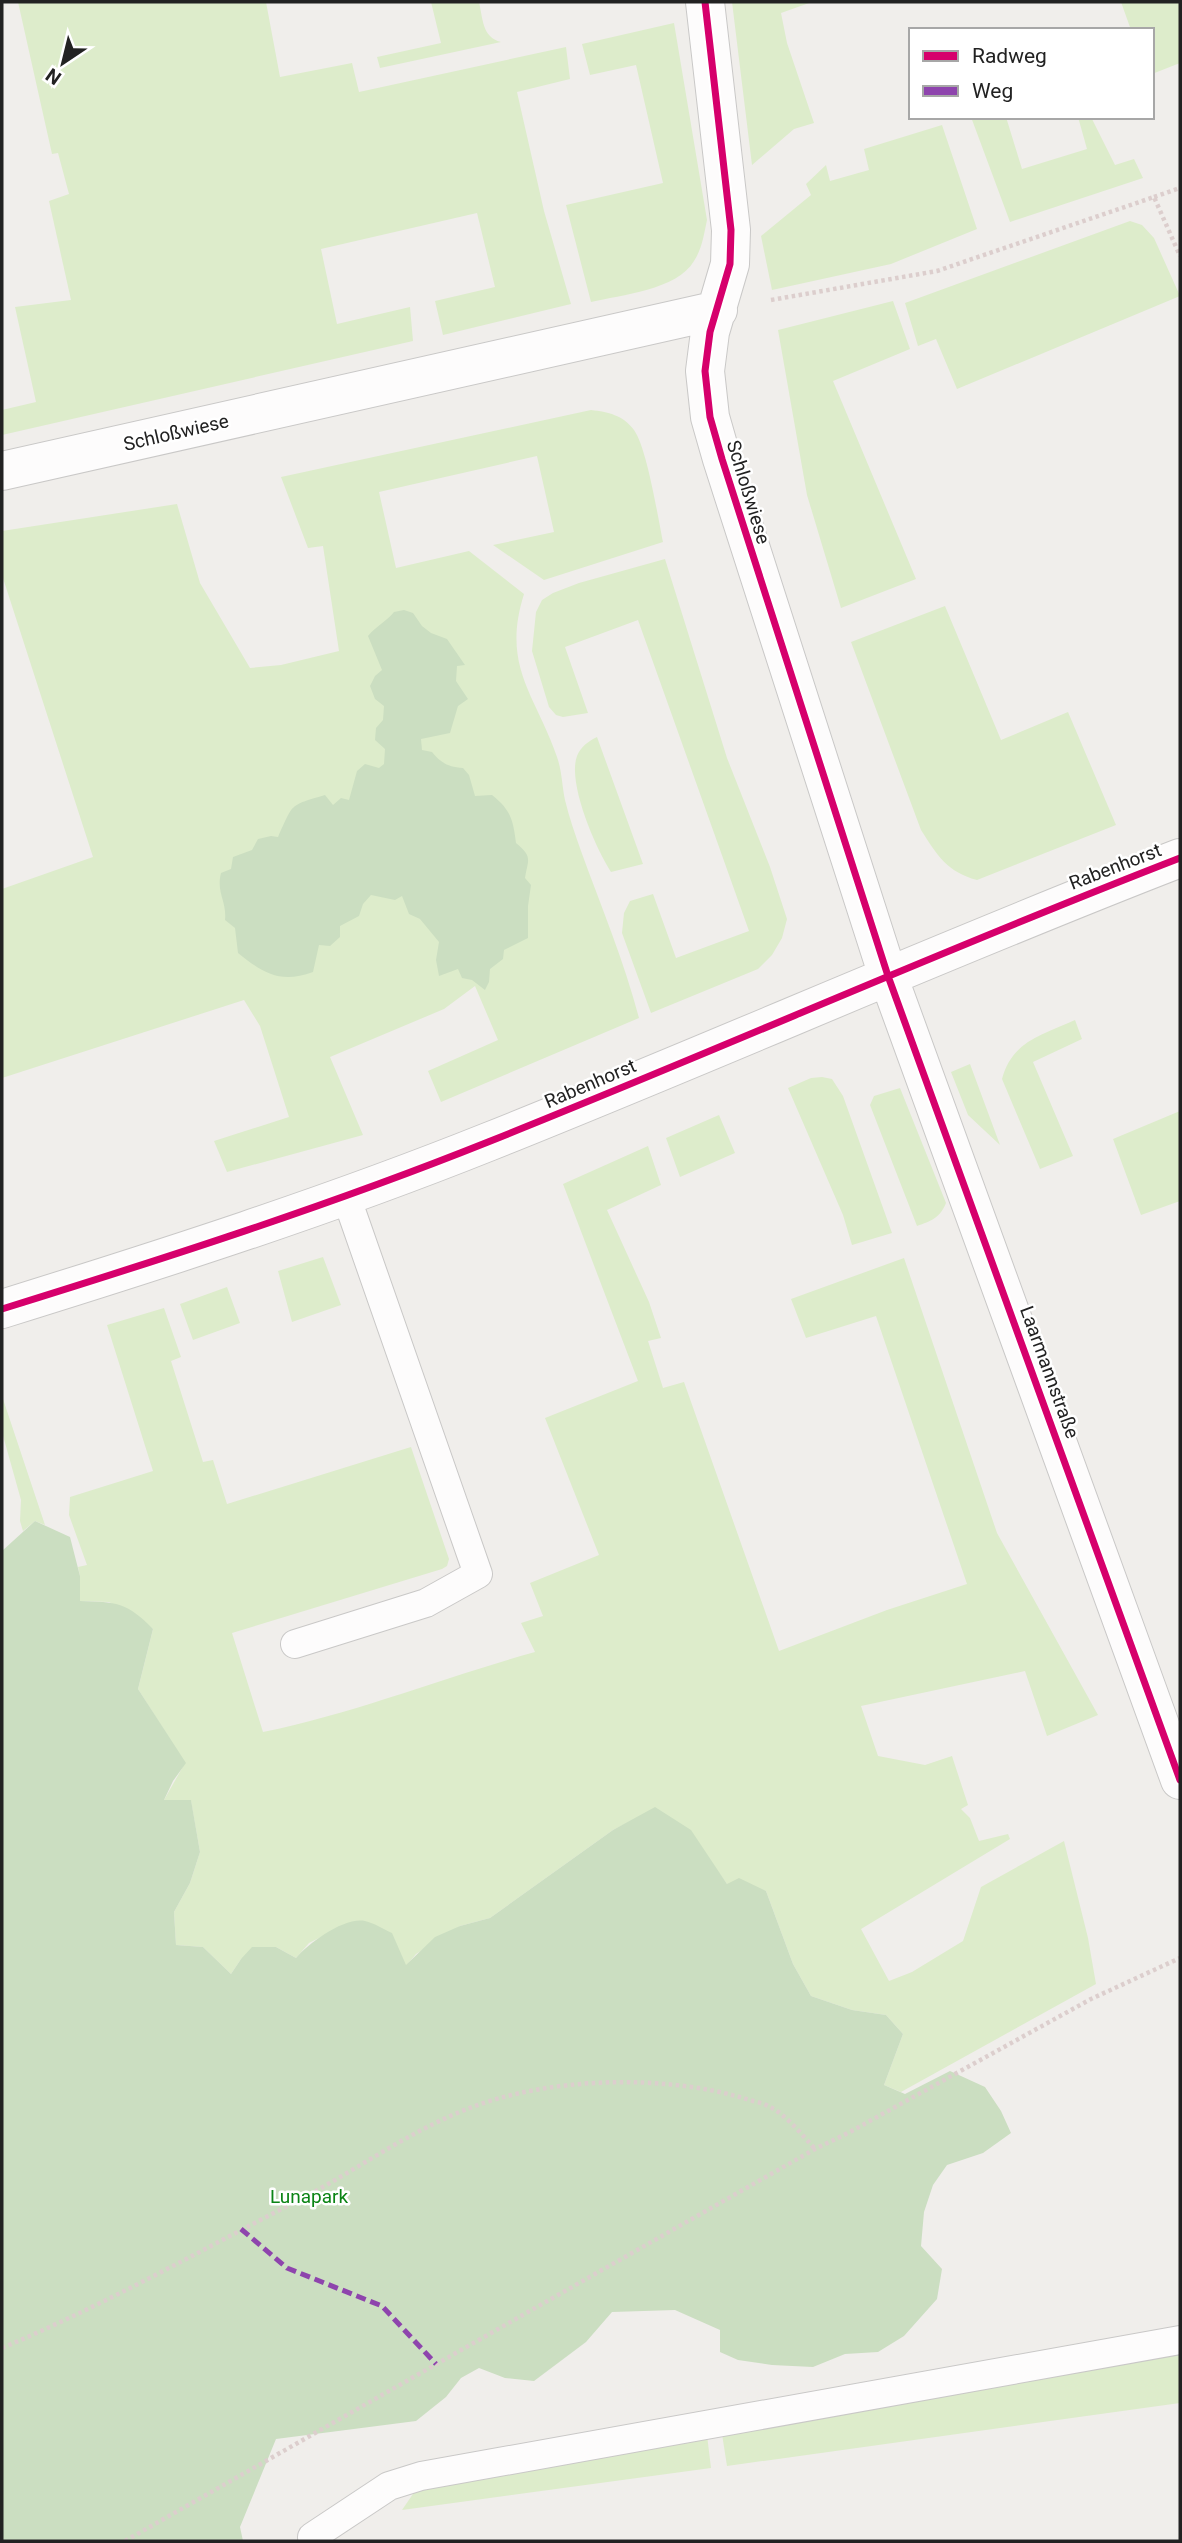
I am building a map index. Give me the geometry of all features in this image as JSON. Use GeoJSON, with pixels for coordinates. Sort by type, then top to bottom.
{"type":"FeatureCollection","features":[{"type":"Feature","properties":{"kind":"street","name":"Schloßwiese"},"geometry":{"type":"LineString","coordinates":[[705,2],[731,230],[730,264],[710,332],[705,371],[710,417],[888,976]]}},
{"type":"Feature","properties":{"kind":"street","name":"Schloßwiese"},"geometry":{"type":"LineString","coordinates":[[2,471],[718,310]]}},
{"type":"Feature","properties":{"kind":"street","name":"Rabenhorst"},"geometry":{"type":"LineString","coordinates":[[2,1309],[205,1246],[487,1143],[1065,902],[1180,858]]}},
{"type":"Feature","properties":{"kind":"street","name":"Laarmannstraße"},"geometry":{"type":"LineString","coordinates":[[888,976],[1180,1780]]}},
{"type":"Feature","properties":{"kind":"lane"},"geometry":{"type":"LineString","coordinates":[[295,1644],[426,1603],[478,1574],[346,1196]]}},
{"type":"Feature","properties":{"kind":"lane"},"geometry":{"type":"LineString","coordinates":[[313,2541],[312,2536],[380,2491],[421,2476],[1180,2340]]}},
{"type":"Feature","properties":{"kind":"path"},"geometry":{"type":"LineString","coordinates":[[718,310],[937,271],[1180,188]]}},
{"type":"Feature","properties":{"kind":"path"},"geometry":{"type":"LineString","coordinates":[[1154,197],[1180,256]]}},
{"type":"Feature","properties":{"kind":"path"},"geometry":{"type":"LineString","coordinates":[[125,2541],[815,2148],[848,2133],[1091,1999],[1180,1958]]}},
{"type":"Feature","properties":{"kind":"path"},"geometry":{"type":"LineString","coordinates":[[2,2348],[117,2294],[296,2202],[402,2139],[469,2108],[519,2094],[578,2084],[673,2083],[769,2106],[789,2121],[815,2148]]}},
{"type":"Feature","properties":{"kind":"green space"},"geometry":{"type":"Polygon","coordinates":[[[18,2],[266,2],[280,77],[352,63],[359,92],[566,47],[570,79],[517,92],[544,211],[571,304],[443,335],[435,301],[495,287],[477,213],[321,249],[337,324],[410,307],[413,341],[2,435],[2,410],[36,402],[15,307],[71,300],[49,201],[69,194],[58,153],[52,154],[18,2]]]}},
{"type":"Feature","properties":{"kind":"green space"},"geometry":{"type":"Polygon","coordinates":[[[431,2],[479,2],[487,32],[501,42],[380,68],[377,57],[441,43],[431,2]]]}},
{"type":"Feature","properties":{"kind":"green space"},"geometry":{"type":"Polygon","coordinates":[[[732,2],[812,2],[781,13],[787,43],[814,123],[794,129],[752,165],[732,2]]]}},
{"type":"Feature","properties":{"kind":"green space"},"geometry":{"type":"Polygon","coordinates":[[[1121,2],[1180,2],[1180,63],[1154,73],[1154,28],[1130,28],[1121,2]]]}},
{"type":"Feature","properties":{"kind":"green space"},"geometry":{"type":"Polygon","coordinates":[[[674,23],[707,220],[701,246],[694,261],[675,279],[647,290],[591,302],[566,205],[663,183],[636,65],[590,75],[582,44],[674,23]]]}},
{"type":"Feature","properties":{"kind":"green space"},"geometry":{"type":"Polygon","coordinates":[[[972,119],[1007,119],[1022,169],[1087,149],[1079,119],[1092,119],[1115,165],[1134,159],[1143,178],[1010,222],[972,119]]]}},
{"type":"Feature","properties":{"kind":"green space"},"geometry":{"type":"Polygon","coordinates":[[[942,125],[977,229],[891,264],[772,290],[761,236],[811,195],[806,184],[826,165],[830,181],[869,170],[864,149],[942,125]]]}},
{"type":"Feature","properties":{"kind":"green space"},"geometry":{"type":"Polygon","coordinates":[[[1130,221],[1142,225],[1154,238],[1180,296],[957,389],[936,339],[918,346],[905,303],[1130,221]]]}},
{"type":"Feature","properties":{"kind":"green space"},"geometry":{"type":"Polygon","coordinates":[[[893,301],[910,349],[833,381],[916,579],[841,608],[807,495],[778,330],[893,301]]]}},
{"type":"Feature","properties":{"kind":"green space"},"geometry":{"type":"Polygon","coordinates":[[[591,410],[615,415],[625,421],[639,439],[648,467],[663,542],[544,580],[493,545],[554,532],[537,456],[379,492],[396,568],[469,551],[524,594],[516,642],[524,680],[557,757],[570,819],[639,1018],[441,1102],[428,1071],[498,1040],[475,986],[444,1009],[330,1057],[363,1135],[227,1172],[214,1141],[289,1117],[260,1026],[244,1000],[2,1078],[2,889],[93,857],[2,575],[2,531],[177,504],[200,583],[250,668],[281,665],[339,651],[323,546],[308,548],[281,477],[591,410]]]}},
{"type":"Feature","properties":{"kind":"green space"},"geometry":{"type":"Polygon","coordinates":[[[665,559],[727,758],[770,867],[787,919],[782,938],[772,955],[758,969],[651,1013],[622,933],[624,913],[630,901],[653,894],[676,958],[749,931],[638,620],[565,647],[588,713],[563,717],[556,715],[549,707],[532,651],[536,612],[542,600],[579,583],[665,559]]]}},
{"type":"Feature","properties":{"kind":"green space"},"geometry":{"type":"Polygon","coordinates":[[[945,606],[1001,740],[1068,712],[1116,825],[977,880],[950,867],[938,855],[921,830],[851,642],[945,606]]]}},
{"type":"Feature","properties":{"kind":"green space"},"geometry":{"type":"Polygon","coordinates":[[[404,610],[413,613],[431,633],[447,639],[465,665],[457,666],[456,681],[468,699],[458,706],[450,733],[421,739],[422,750],[432,752],[442,762],[463,768],[469,775],[475,796],[492,795],[498,800],[510,816],[516,843],[528,859],[525,878],[531,885],[528,938],[504,950],[503,959],[490,969],[485,990],[472,980],[462,978],[458,969],[439,976],[436,960],[439,942],[420,919],[409,914],[402,896],[395,900],[371,895],[363,904],[359,916],[340,926],[340,937],[330,946],[319,945],[313,972],[291,977],[281,977],[264,971],[238,953],[235,928],[225,920],[220,880],[221,873],[231,869],[233,857],[252,850],[258,839],[278,837],[290,812],[304,801],[325,795],[333,805],[341,798],[349,800],[357,771],[365,764],[379,768],[384,764],[385,749],[375,740],[376,728],[383,720],[384,706],[375,699],[370,686],[382,670],[368,636],[394,612],[404,610]]]}},
{"type":"Feature","properties":{"kind":"green space"},"geometry":{"type":"Polygon","coordinates":[[[597,737],[643,864],[611,872],[591,832],[576,782],[577,756],[586,744],[597,737]]]}},
{"type":"Feature","properties":{"kind":"green space"},"geometry":{"type":"Polygon","coordinates":[[[1075,1020],[1082,1039],[1033,1062],[1073,1156],[1040,1169],[1002,1079],[1013,1056],[1021,1048],[1040,1035],[1075,1020]]]}},
{"type":"Feature","properties":{"kind":"green space"},"geometry":{"type":"Polygon","coordinates":[[[970,1064],[1000,1145],[968,1115],[951,1072],[970,1064]]]}},
{"type":"Feature","properties":{"kind":"green space"},"geometry":{"type":"Polygon","coordinates":[[[811,1078],[832,1079],[843,1096],[892,1233],[852,1245],[843,1215],[788,1088],[811,1078]]]}},
{"type":"Feature","properties":{"kind":"green space"},"geometry":{"type":"Polygon","coordinates":[[[900,1088],[946,1203],[934,1218],[917,1226],[870,1105],[874,1096],[900,1088]]]}},
{"type":"Feature","properties":{"kind":"green space"},"geometry":{"type":"Polygon","coordinates":[[[1180,1111],[1180,1201],[1141,1215],[1113,1139],[1180,1111]]]}},
{"type":"Feature","properties":{"kind":"green space"},"geometry":{"type":"Polygon","coordinates":[[[719,1115],[735,1153],[680,1177],[666,1138],[719,1115]]]}},
{"type":"Feature","properties":{"kind":"green space"},"geometry":{"type":"Polygon","coordinates":[[[648,1146],[661,1185],[607,1210],[649,1302],[661,1338],[648,1341],[663,1388],[684,1382],[779,1651],[887,1610],[967,1584],[876,1316],[806,1338],[791,1299],[904,1258],[997,1533],[1098,1715],[1047,1736],[1025,1671],[861,1706],[878,1756],[925,1765],[952,1756],[968,1805],[961,1809],[970,1818],[979,1841],[1008,1834],[1010,1839],[861,1929],[889,1981],[912,1972],[963,1941],[981,1887],[1064,1841],[1088,1938],[1096,1984],[901,2092],[884,2085],[903,2034],[886,2015],[852,2010],[811,1996],[793,1964],[766,1891],[727,1884],[712,1863],[637,1818],[613,1830],[490,1918],[460,1926],[416,1954],[406,1966],[343,1926],[309,1943],[296,1958],[276,1947],[241,1959],[231,1974],[203,1947],[176,1945],[174,1912],[190,1883],[200,1852],[191,1801],[164,1800],[185,1763],[138,1689],[153,1629],[109,1602],[80,1601],[78,1567],[87,1565],[69,1515],[70,1497],[153,1471],[107,1325],[164,1308],[181,1357],[171,1361],[203,1462],[213,1460],[227,1504],[411,1447],[449,1559],[447,1566],[442,1569],[232,1633],[263,1732],[366,1705],[535,1652],[521,1623],[543,1616],[530,1583],[599,1555],[545,1418],[638,1381],[563,1184],[648,1146]]]}},
{"type":"Feature","properties":{"kind":"green space"},"geometry":{"type":"Polygon","coordinates":[[[323,1257],[341,1305],[292,1322],[278,1271],[323,1257]]]}},
{"type":"Feature","properties":{"kind":"green space"},"geometry":{"type":"Polygon","coordinates":[[[227,1287],[240,1323],[193,1340],[180,1304],[227,1287]]]}},
{"type":"Feature","properties":{"kind":"green space"},"geometry":{"type":"Polygon","coordinates":[[[2,1396],[45,1525],[35,1521],[23,1531],[20,1521],[21,1500],[2,1432],[2,1396]]]}},
{"type":"Feature","properties":{"kind":"green space","name":"Lunapark"},"geometry":{"type":"Polygon","coordinates":[[[35,1521],[70,1537],[80,1576],[80,1601],[120,1605],[136,1613],[153,1629],[138,1689],[186,1763],[164,1800],[191,1800],[200,1852],[190,1883],[174,1912],[176,1945],[203,1947],[231,1974],[252,1947],[276,1947],[296,1958],[309,1945],[337,1927],[365,1921],[392,1933],[406,1965],[435,1937],[460,1926],[490,1918],[613,1830],[655,1807],[691,1830],[727,1884],[739,1878],[766,1891],[793,1964],[811,1996],[852,2010],[886,2015],[903,2034],[884,2085],[905,2094],[950,2071],[985,2087],[1001,2111],[1011,2133],[983,2153],[947,2165],[933,2185],[924,2212],[921,2246],[942,2269],[937,2299],[904,2336],[878,2352],[845,2354],[813,2367],[772,2365],[738,2360],[720,2352],[720,2330],[675,2310],[612,2312],[586,2342],[534,2381],[505,2378],[479,2368],[461,2378],[446,2397],[416,2421],[276,2439],[240,2527],[243,2541],[2,2541],[2,1551],[35,1521]]]}},
{"type":"Feature","properties":{"kind":"green space"},"geometry":{"type":"Polygon","coordinates":[[[1180,2354],[1180,2403],[727,2466],[722,2434],[1180,2354]]]}},
{"type":"Feature","properties":{"kind":"green space"},"geometry":{"type":"Polygon","coordinates":[[[707,2435],[711,2468],[402,2510],[415,2491],[707,2435]]]}},
{"type":"Feature","properties":{"kind":"marked path"},"geometry":{"type":"LineString","coordinates":[[241,2229],[287,2268],[382,2306],[436,2364]]}},
{"type":"Feature","properties":{"kind":"cycle path"},"geometry":{"type":"LineString","coordinates":[[705,2],[731,230],[730,264],[710,332],[705,371],[710,417],[888,976],[1180,1780]]}},
{"type":"Feature","properties":{"kind":"cycle path"},"geometry":{"type":"LineString","coordinates":[[2,1309],[368,1188],[574,1107],[1006,927],[1180,858]]}}]}
